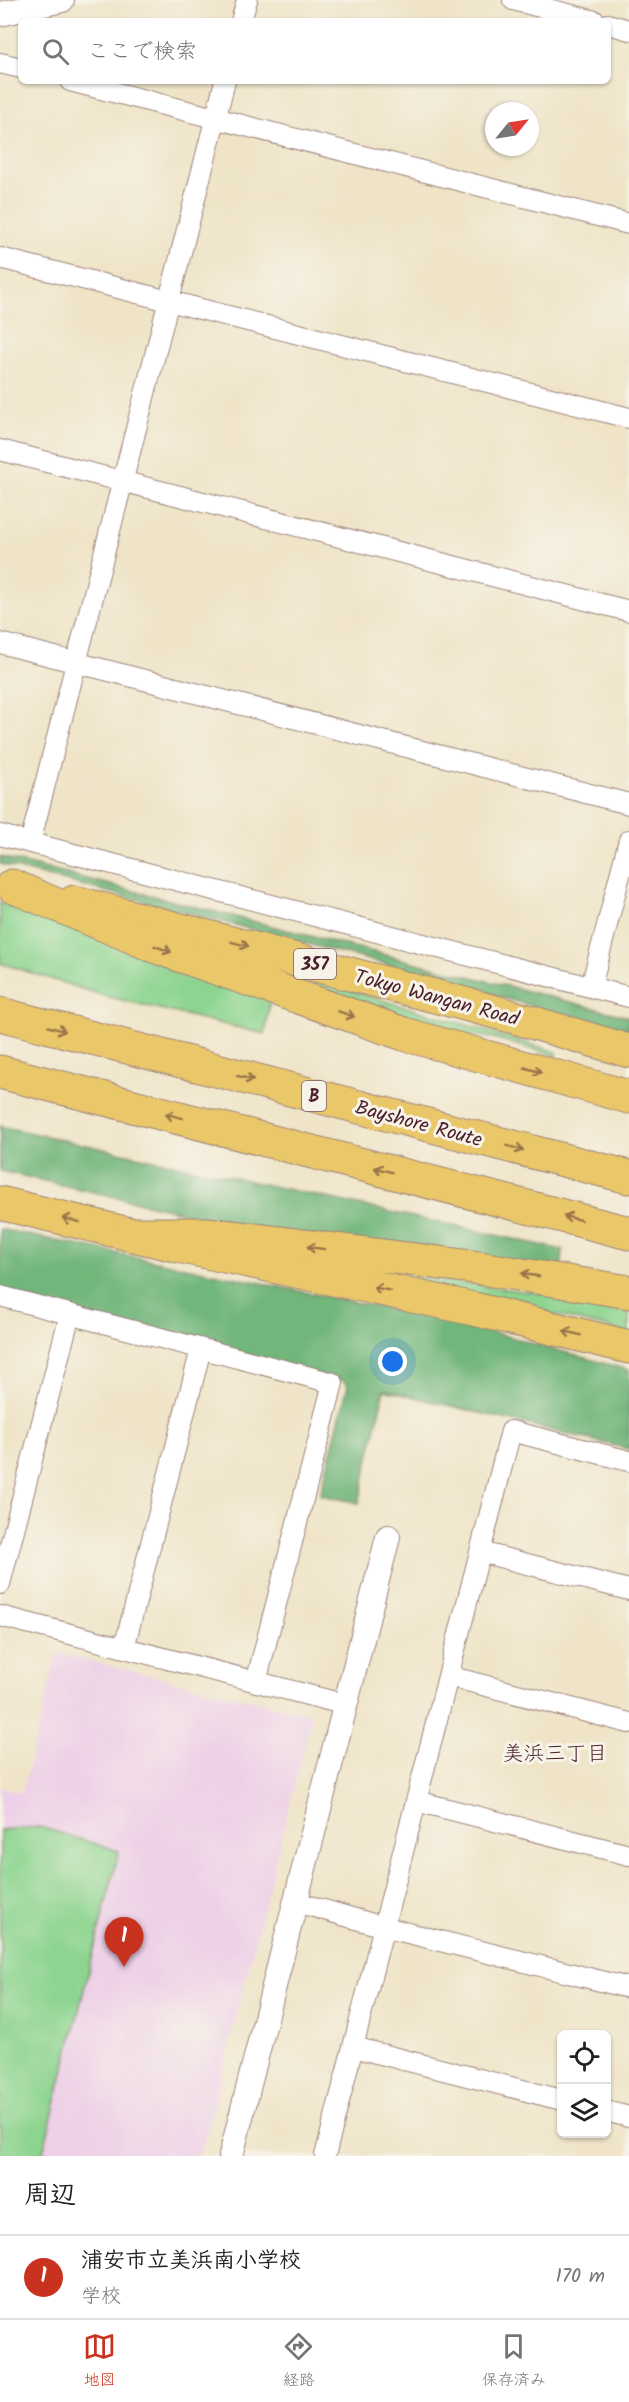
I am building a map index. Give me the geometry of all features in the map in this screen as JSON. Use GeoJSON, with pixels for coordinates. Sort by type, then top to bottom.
{"type":"FeatureCollection","features":[{"type":"Feature","properties":{"kind":"highway","name":"Tokyo Wangan Road"},"geometry":{"type":"LineString","coordinates":[[6,884],[388,983],[629,1051]]}},
{"type":"Feature","properties":{"kind":"highway"},"geometry":{"type":"LineString","coordinates":[[6,884],[159,948],[404,1034],[629,1097]]}},
{"type":"Feature","properties":{"kind":"highway","name":"Bayshore Route"},"geometry":{"type":"LineString","coordinates":[[0,1014],[629,1177]]}},
{"type":"Feature","properties":{"kind":"highway"},"geometry":{"type":"LineString","coordinates":[[0,1072],[629,1233]]}},
{"type":"Feature","properties":{"kind":"highway"},"geometry":{"type":"LineString","coordinates":[[0,1203],[128,1234],[474,1309],[629,1347]]}},
{"type":"Feature","properties":{"kind":"highway"},"geometry":{"type":"LineString","coordinates":[[128,1234],[209,1234],[480,1268],[629,1292]]}},
{"type":"Feature","properties":{"kind":"street"},"geometry":{"type":"LineString","coordinates":[[0,14],[62,0]]}},
{"type":"Feature","properties":{"kind":"street"},"geometry":{"type":"LineString","coordinates":[[242,18],[247,0]]}},
{"type":"Feature","properties":{"kind":"street"},"geometry":{"type":"LineString","coordinates":[[513,0],[583,18]]}},
{"type":"Feature","properties":{"kind":"street"},"geometry":{"type":"LineString","coordinates":[[611,25],[629,30]]}},
{"type":"Feature","properties":{"kind":"street"},"geometry":{"type":"LineString","coordinates":[[0,63],[18,67]]}},
{"type":"Feature","properties":{"kind":"street"},"geometry":{"type":"LineString","coordinates":[[82,84],[629,225]]}},
{"type":"Feature","properties":{"kind":"street"},"geometry":{"type":"LineString","coordinates":[[30,843],[224,84]]}},
{"type":"Feature","properties":{"kind":"street"},"geometry":{"type":"LineString","coordinates":[[0,258],[629,418]]}},
{"type":"Feature","properties":{"kind":"street"},"geometry":{"type":"LineString","coordinates":[[0,450],[629,611]]}},
{"type":"Feature","properties":{"kind":"street"},"geometry":{"type":"LineString","coordinates":[[0,644],[629,804]]}},
{"type":"Feature","properties":{"kind":"street"},"geometry":{"type":"LineString","coordinates":[[0,835],[629,997]]}},
{"type":"Feature","properties":{"kind":"street"},"geometry":{"type":"LineString","coordinates":[[591,987],[629,840]]}},
{"type":"Feature","properties":{"kind":"street"},"geometry":{"type":"LineString","coordinates":[[0,1296],[333,1383],[256,1682]]}},
{"type":"Feature","properties":{"kind":"street"},"geometry":{"type":"LineString","coordinates":[[0,1584],[70,1314]]}},
{"type":"Feature","properties":{"kind":"street"},"geometry":{"type":"LineString","coordinates":[[124,1648],[201,1348]]}},
{"type":"Feature","properties":{"kind":"street"},"geometry":{"type":"LineString","coordinates":[[325,2156],[511,1431],[629,1461]]}},
{"type":"Feature","properties":{"kind":"street"},"geometry":{"type":"LineString","coordinates":[[231,2156],[388,1537]]}},
{"type":"Feature","properties":{"kind":"street"},"geometry":{"type":"LineString","coordinates":[[480,1552],[629,1590]]}},
{"type":"Feature","properties":{"kind":"street"},"geometry":{"type":"LineString","coordinates":[[0,1616],[347,1705]]}},
{"type":"Feature","properties":{"kind":"street"},"geometry":{"type":"LineString","coordinates":[[448,1676],[629,1723]]}},
{"type":"Feature","properties":{"kind":"street"},"geometry":{"type":"LineString","coordinates":[[416,1801],[629,1856]]}},
{"type":"Feature","properties":{"kind":"street"},"geometry":{"type":"LineString","coordinates":[[296,1902],[384,1927],[629,1988]]}},
{"type":"Feature","properties":{"kind":"street"},"geometry":{"type":"LineString","coordinates":[[353,2047],[557,2099]]}},
{"type":"Feature","properties":{"kind":"street"},"geometry":{"type":"LineString","coordinates":[[611,2112],[629,2117]]}},
{"type":"Feature","properties":{"kind":"shaded area"},"geometry":{"type":"Polygon","coordinates":[[[57,1653],[312,1715],[205,2140],[197,2156],[0,2156],[0,1787],[22,1793],[57,1653]]]}},
{"type":"Feature","properties":{"kind":"green space"},"geometry":{"type":"Polygon","coordinates":[[[0,857],[629,1017],[629,1035],[419,973],[0,864],[0,857]]]}},
{"type":"Feature","properties":{"kind":"green space"},"geometry":{"type":"Polygon","coordinates":[[[0,903],[191,973],[270,999],[265,1034],[105,996],[0,963],[0,903]]]}},
{"type":"Feature","properties":{"kind":"green space"},"geometry":{"type":"Polygon","coordinates":[[[315,980],[557,1052],[556,1056],[494,1038],[455,1033],[313,985],[315,980]]]}},
{"type":"Feature","properties":{"kind":"green space"},"geometry":{"type":"Polygon","coordinates":[[[0,1126],[563,1250],[561,1269],[252,1228],[0,1171],[0,1126]]]}},
{"type":"Feature","properties":{"kind":"green space"},"geometry":{"type":"Polygon","coordinates":[[[0,1229],[470,1326],[629,1370],[629,1449],[384,1390],[359,1503],[320,1495],[348,1386],[343,1380],[0,1296],[0,1229]]]}},
{"type":"Feature","properties":{"kind":"green space"},"geometry":{"type":"Polygon","coordinates":[[[387,1274],[555,1295],[629,1310],[629,1333],[387,1274]]]}},
{"type":"Feature","properties":{"kind":"green space"},"geometry":{"type":"Polygon","coordinates":[[[40,1827],[119,1851],[42,2156],[0,2156],[0,1830],[40,1827]]]}},
{"type":"Feature","properties":{"kind":"place","name":"浦安市立美浜南小学校"},"geometry":{"type":"Point","coordinates":[124,1967]}},
{"type":"Feature","properties":{"kind":"district","name":"美浜三丁目"},"geometry":{"type":"Point","coordinates":[555,1753]}}]}
